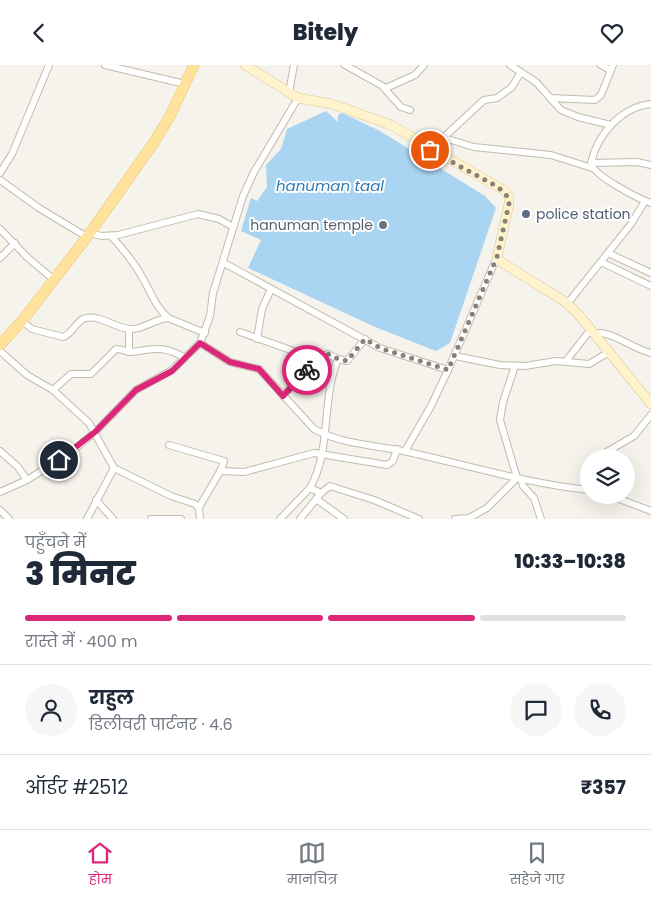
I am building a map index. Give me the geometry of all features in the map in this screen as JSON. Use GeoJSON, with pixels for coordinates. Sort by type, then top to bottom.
{"type":"FeatureCollection","features":[{"type":"Feature","properties":{"kind":"main road"},"geometry":{"type":"LineString","coordinates":[[0,345],[22,321],[88,235],[153,144],[194,65]]}},
{"type":"Feature","properties":{"kind":"street"},"geometry":{"type":"LineString","coordinates":[[0,173],[12,154],[49,65]]}},
{"type":"Feature","properties":{"kind":"street"},"geometry":{"type":"LineString","coordinates":[[105,65],[185,85]]}},
{"type":"Feature","properties":{"kind":"street"},"geometry":{"type":"LineString","coordinates":[[245,65],[298,98],[332,104],[371,117],[399,130],[430,150],[498,187],[508,197],[509,204],[497,257],[455,356],[431,406],[405,451]]}},
{"type":"Feature","properties":{"kind":"street"},"geometry":{"type":"LineString","coordinates":[[289,93],[294,65]]}},
{"type":"Feature","properties":{"kind":"street"},"geometry":{"type":"LineString","coordinates":[[345,65],[382,87],[401,107],[410,110]]}},
{"type":"Feature","properties":{"kind":"street"},"geometry":{"type":"LineString","coordinates":[[382,87],[391,87],[404,81],[415,75],[424,65]]}},
{"type":"Feature","properties":{"kind":"street"},"geometry":{"type":"LineString","coordinates":[[510,65],[520,69],[536,82],[561,110],[578,117],[611,125]]}},
{"type":"Feature","properties":{"kind":"street"},"geometry":{"type":"LineString","coordinates":[[550,98],[595,100],[601,95],[612,67],[601,65]]}},
{"type":"Feature","properties":{"kind":"street"},"geometry":{"type":"LineString","coordinates":[[430,150],[484,100],[497,98],[512,87],[520,69]]}},
{"type":"Feature","properties":{"kind":"street"},"geometry":{"type":"LineString","coordinates":[[0,492],[27,480],[70,453],[95,432],[136,390],[151,380],[167,374],[200,343],[210,316],[213,293],[224,263],[233,227],[254,172],[298,98]]}},
{"type":"Feature","properties":{"kind":"street"},"geometry":{"type":"LineString","coordinates":[[592,165],[598,142],[611,125],[638,108],[651,104]]}},
{"type":"Feature","properties":{"kind":"street"},"geometry":{"type":"LineString","coordinates":[[444,138],[474,147],[528,151],[592,165],[637,162],[651,165]]}},
{"type":"Feature","properties":{"kind":"street"},"geometry":{"type":"LineString","coordinates":[[567,304],[648,202],[632,195],[592,165]]}},
{"type":"Feature","properties":{"kind":"street"},"geometry":{"type":"LineString","coordinates":[[0,180],[40,208],[88,235],[101,236],[132,232],[198,214],[219,219],[233,227]]}},
{"type":"Feature","properties":{"kind":"street"},"geometry":{"type":"LineString","coordinates":[[0,229],[53,279]]}},
{"type":"Feature","properties":{"kind":"street"},"geometry":{"type":"LineString","coordinates":[[111,235],[126,252],[143,278],[158,309],[168,318],[204,333]]}},
{"type":"Feature","properties":{"kind":"street"},"geometry":{"type":"LineString","coordinates":[[0,258],[15,243]]}},
{"type":"Feature","properties":{"kind":"street"},"geometry":{"type":"LineString","coordinates":[[608,253],[651,273]]}},
{"type":"Feature","properties":{"kind":"street"},"geometry":{"type":"LineString","coordinates":[[497,257],[501,262],[567,304],[592,331],[651,404]]}},
{"type":"Feature","properties":{"kind":"street"},"geometry":{"type":"LineString","coordinates":[[601,262],[651,286]]}},
{"type":"Feature","properties":{"kind":"street"},"geometry":{"type":"LineString","coordinates":[[224,263],[380,348],[448,370]]}},
{"type":"Feature","properties":{"kind":"street"},"geometry":{"type":"LineString","coordinates":[[257,339],[262,309],[271,289]]}},
{"type":"Feature","properties":{"kind":"street"},"geometry":{"type":"LineString","coordinates":[[22,321],[32,329],[63,337],[68,335],[81,320],[88,317],[129,329],[168,318]]}},
{"type":"Feature","properties":{"kind":"street"},"geometry":{"type":"LineString","coordinates":[[129,329],[129,352]]}},
{"type":"Feature","properties":{"kind":"street"},"geometry":{"type":"LineString","coordinates":[[592,331],[608,333],[637,350],[651,353]]}},
{"type":"Feature","properties":{"kind":"street"},"geometry":{"type":"LineString","coordinates":[[566,361],[592,331]]}},
{"type":"Feature","properties":{"kind":"street"},"geometry":{"type":"LineString","coordinates":[[240,332],[319,360]]}},
{"type":"Feature","properties":{"kind":"street"},"geometry":{"type":"LineString","coordinates":[[283,396],[319,360],[328,354],[344,361],[351,359],[365,339]]}},
{"type":"Feature","properties":{"kind":"street"},"geometry":{"type":"LineString","coordinates":[[200,343],[230,362],[259,369],[314,429],[324,434],[356,445],[397,449],[559,488],[580,489]]}},
{"type":"Feature","properties":{"kind":"street"},"geometry":{"type":"LineString","coordinates":[[53,390],[71,374],[85,375],[96,371],[116,349],[129,352],[140,349],[165,349],[185,358]]}},
{"type":"Feature","properties":{"kind":"street"},"geometry":{"type":"LineString","coordinates":[[0,351],[27,375],[53,390],[95,432],[114,468],[171,495],[185,498],[199,508]]}},
{"type":"Feature","properties":{"kind":"street"},"geometry":{"type":"LineString","coordinates":[[455,356],[515,366],[566,361],[589,363],[595,362],[609,352]]}},
{"type":"Feature","properties":{"kind":"street"},"geometry":{"type":"LineString","coordinates":[[280,519],[310,488],[318,475],[331,377],[338,359]]}},
{"type":"Feature","properties":{"kind":"street"},"geometry":{"type":"LineString","coordinates":[[515,366],[503,402],[500,420],[519,479],[534,498],[540,519]]}},
{"type":"Feature","properties":{"kind":"street"},"geometry":{"type":"LineString","coordinates":[[612,449],[634,436],[651,415]]}},
{"type":"Feature","properties":{"kind":"street"},"geometry":{"type":"LineString","coordinates":[[169,445],[221,459],[225,464],[210,486],[199,508],[200,519]]}},
{"type":"Feature","properties":{"kind":"street"},"geometry":{"type":"LineString","coordinates":[[220,471],[244,472],[299,456],[322,453],[387,465],[393,461],[397,449]]}},
{"type":"Feature","properties":{"kind":"street"},"geometry":{"type":"LineString","coordinates":[[0,451],[18,467],[27,480]]}},
{"type":"Feature","properties":{"kind":"street"},"geometry":{"type":"LineString","coordinates":[[86,519],[114,468]]}},
{"type":"Feature","properties":{"kind":"street"},"geometry":{"type":"LineString","coordinates":[[455,519],[472,518],[487,508],[519,479]]}},
{"type":"Feature","properties":{"kind":"street"},"geometry":{"type":"LineString","coordinates":[[300,519],[327,487],[334,487],[374,500],[419,519]]}},
{"type":"Feature","properties":{"kind":"street"},"geometry":{"type":"LineString","coordinates":[[310,488],[321,493]]}},
{"type":"Feature","properties":{"kind":"street"},"geometry":{"type":"LineString","coordinates":[[316,499],[344,519]]}},
{"type":"Feature","properties":{"kind":"street"},"geometry":{"type":"LineString","coordinates":[[96,500],[113,519]]}},
{"type":"Feature","properties":{"kind":"street"},"geometry":{"type":"LineString","coordinates":[[633,504],[651,511]]}},
{"type":"Feature","properties":{"kind":"street"},"geometry":{"type":"LineString","coordinates":[[0,510],[9,519]]}},
{"type":"Feature","properties":{"kind":"street"},"geometry":{"type":"LineString","coordinates":[[151,519],[181,519]]}},
{"type":"Feature","properties":{"kind":"water","name":"hanuman taal"},"geometry":{"type":"Polygon","coordinates":[[[326,111],[338,122],[338,115],[342,113],[380,131],[485,196],[496,208],[450,343],[436,351],[375,327],[248,268],[261,240],[241,231],[251,198],[257,201],[267,187],[266,165],[281,149],[287,129],[326,111]]]}},
{"type":"Feature","properties":{"kind":"way so far"},"geometry":{"type":"LineString","coordinates":[[307,370],[328,354],[344,361],[351,359],[365,339],[380,348],[448,370],[497,257],[509,204],[505,191],[430,150]]}},
{"type":"Feature","properties":{"kind":"place","name":"police station"},"geometry":{"type":"Point","coordinates":[526,214]}},
{"type":"Feature","properties":{"kind":"place","name":"hanuman temple"},"geometry":{"type":"Point","coordinates":[383,225]}},
{"type":"Feature","properties":{"kind":"route"},"geometry":{"type":"LineString","coordinates":[[59,460],[95,432],[136,390],[151,380],[172,371],[200,343],[230,362],[259,369],[283,396],[307,370]]}}]}
